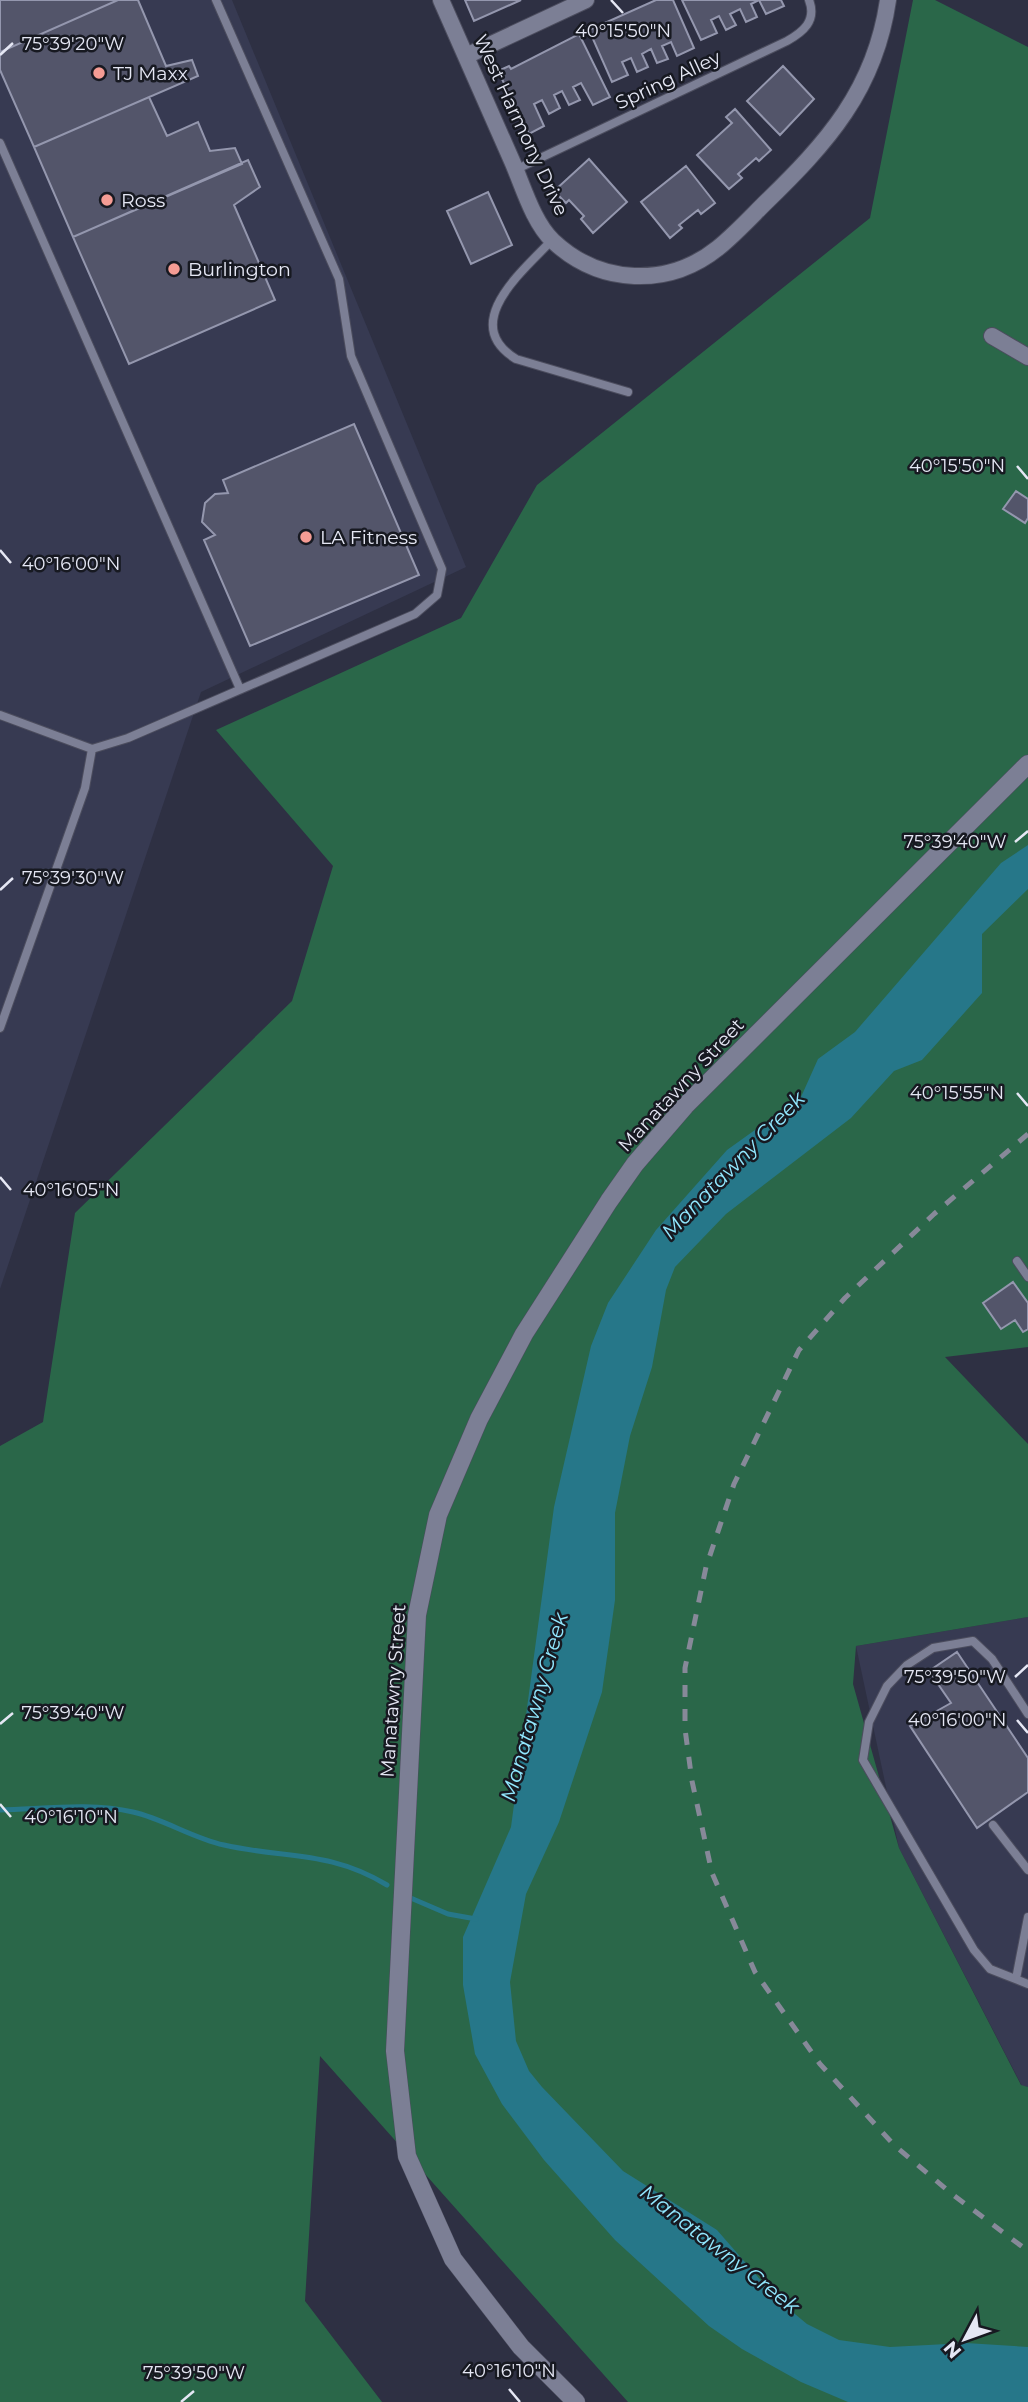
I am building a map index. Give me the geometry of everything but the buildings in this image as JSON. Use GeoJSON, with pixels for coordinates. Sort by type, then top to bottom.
{"type":"FeatureCollection","features":[{"type":"Feature","properties":{"kind":"street","name":"West Harmony Drive"},"geometry":{"type":"LineString","coordinates":[[441,0],[516,170],[552,240],[586,263],[622,276],[681,271],[718,248],[802,167],[842,121],[862,87],[876,54],[888,0]]}},
{"type":"Feature","properties":{"kind":"street"},"geometry":{"type":"LineString","coordinates":[[466,56],[586,0]]}},
{"type":"Feature","properties":{"kind":"street"},"geometry":{"type":"LineString","coordinates":[[992,336],[1028,357]]}},
{"type":"Feature","properties":{"kind":"street","name":"Manatawny Street"},"geometry":{"type":"LineString","coordinates":[[576,2402],[521,2347],[453,2259],[407,2156],[395,2050],[404,1857],[417,1615],[438,1515],[479,1419],[524,1334],[635,1164],[685,1106],[1028,764]]}},
{"type":"Feature","properties":{"kind":"lane"},"geometry":{"type":"LineString","coordinates":[[0,715],[92,749],[128,738],[415,614],[438,595],[442,569],[351,356],[339,279],[216,0]]}},
{"type":"Feature","properties":{"kind":"lane","name":"Spring Alley"},"geometry":{"type":"LineString","coordinates":[[516,170],[786,41],[809,24],[813,14],[809,0]]}},
{"type":"Feature","properties":{"kind":"lane"},"geometry":{"type":"LineString","coordinates":[[0,143],[240,689]]}},
{"type":"Feature","properties":{"kind":"lane"},"geometry":{"type":"LineString","coordinates":[[552,240],[499,300],[493,322],[502,347],[516,359],[628,392]]}},
{"type":"Feature","properties":{"kind":"lane"},"geometry":{"type":"LineString","coordinates":[[0,1028],[85,788],[92,749]]}},
{"type":"Feature","properties":{"kind":"lane"},"geometry":{"type":"LineString","coordinates":[[1017,1261],[1028,1277]]}},
{"type":"Feature","properties":{"kind":"lane"},"geometry":{"type":"LineString","coordinates":[[1028,1714],[992,1659],[973,1641],[933,1648],[907,1665],[887,1686],[869,1723],[863,1760],[974,1950],[990,1969],[1028,1984]]}},
{"type":"Feature","properties":{"kind":"lane"},"geometry":{"type":"LineString","coordinates":[[993,1825],[1028,1870]]}},
{"type":"Feature","properties":{"kind":"lane"},"geometry":{"type":"LineString","coordinates":[[1016,1979],[1028,1917]]}},
{"type":"Feature","properties":{"kind":"shaded area"},"geometry":{"type":"Polygon","coordinates":[[[0,0],[232,0],[466,567],[201,692],[0,1289],[0,0]]]}},
{"type":"Feature","properties":{"kind":"shaded area"},"geometry":{"type":"Polygon","coordinates":[[[1028,1617],[1028,2087],[1022,2086],[899,1848],[856,1646],[1028,1617]]]}},
{"type":"Feature","properties":{"kind":"green space"},"geometry":{"type":"Polygon","coordinates":[[[913,0],[935,0],[1028,47],[1028,1347],[945,1357],[1028,1444],[1028,1617],[856,1646],[853,1684],[899,1848],[1021,2085],[1028,2087],[1028,2402],[628,2402],[320,2056],[305,2301],[382,2402],[0,2402],[0,1446],[43,1422],[75,1213],[292,1001],[333,866],[216,730],[461,618],[537,485],[870,218],[913,0]]]}},
{"type":"Feature","properties":{"kind":"water","name":"Manatawny Creek"},"geometry":{"type":"Polygon","coordinates":[[[1028,845],[1028,889],[982,934],[982,993],[922,1060],[894,1071],[851,1118],[726,1214],[675,1267],[666,1290],[652,1367],[630,1436],[615,1513],[615,1600],[602,1692],[559,1822],[526,1894],[510,1982],[516,2041],[529,2071],[542,2087],[623,2171],[717,2230],[778,2300],[807,2324],[839,2340],[890,2347],[966,2343],[1028,2347],[1028,2402],[848,2402],[801,2382],[742,2349],[709,2326],[615,2240],[544,2160],[502,2104],[475,2054],[463,1985],[463,1937],[511,1827],[554,1507],[591,1346],[608,1303],[656,1230],[727,1150],[801,1097],[818,1059],[855,1032],[1001,863],[1028,845]]]}},
{"type":"Feature","properties":{"kind":"waterway"},"geometry":{"type":"LineString","coordinates":[[0,1810],[101,1807],[133,1812],[224,1845],[307,1857],[346,1866],[387,1885]]}},
{"type":"Feature","properties":{"kind":"waterway"},"geometry":{"type":"LineString","coordinates":[[406,1896],[448,1914],[476,1919]]}},
{"type":"Feature","properties":{"kind":"railway"},"geometry":{"type":"LineString","coordinates":[[1028,1134],[934,1214],[845,1298],[799,1350],[734,1484],[706,1567],[685,1668],[685,1729],[692,1781],[712,1873],[755,1972],[820,2064],[894,2145],[952,2194],[1028,2251]]}},
{"type":"Feature","properties":{"kind":"place","name":"TJ Maxx"},"geometry":{"type":"Point","coordinates":[99,73]}},
{"type":"Feature","properties":{"kind":"place","name":"Ross"},"geometry":{"type":"Point","coordinates":[107,200]}},
{"type":"Feature","properties":{"kind":"place","name":"Burlington"},"geometry":{"type":"Point","coordinates":[174,269]}},
{"type":"Feature","properties":{"kind":"place","name":"LA Fitness"},"geometry":{"type":"Point","coordinates":[306,537]}}]}
